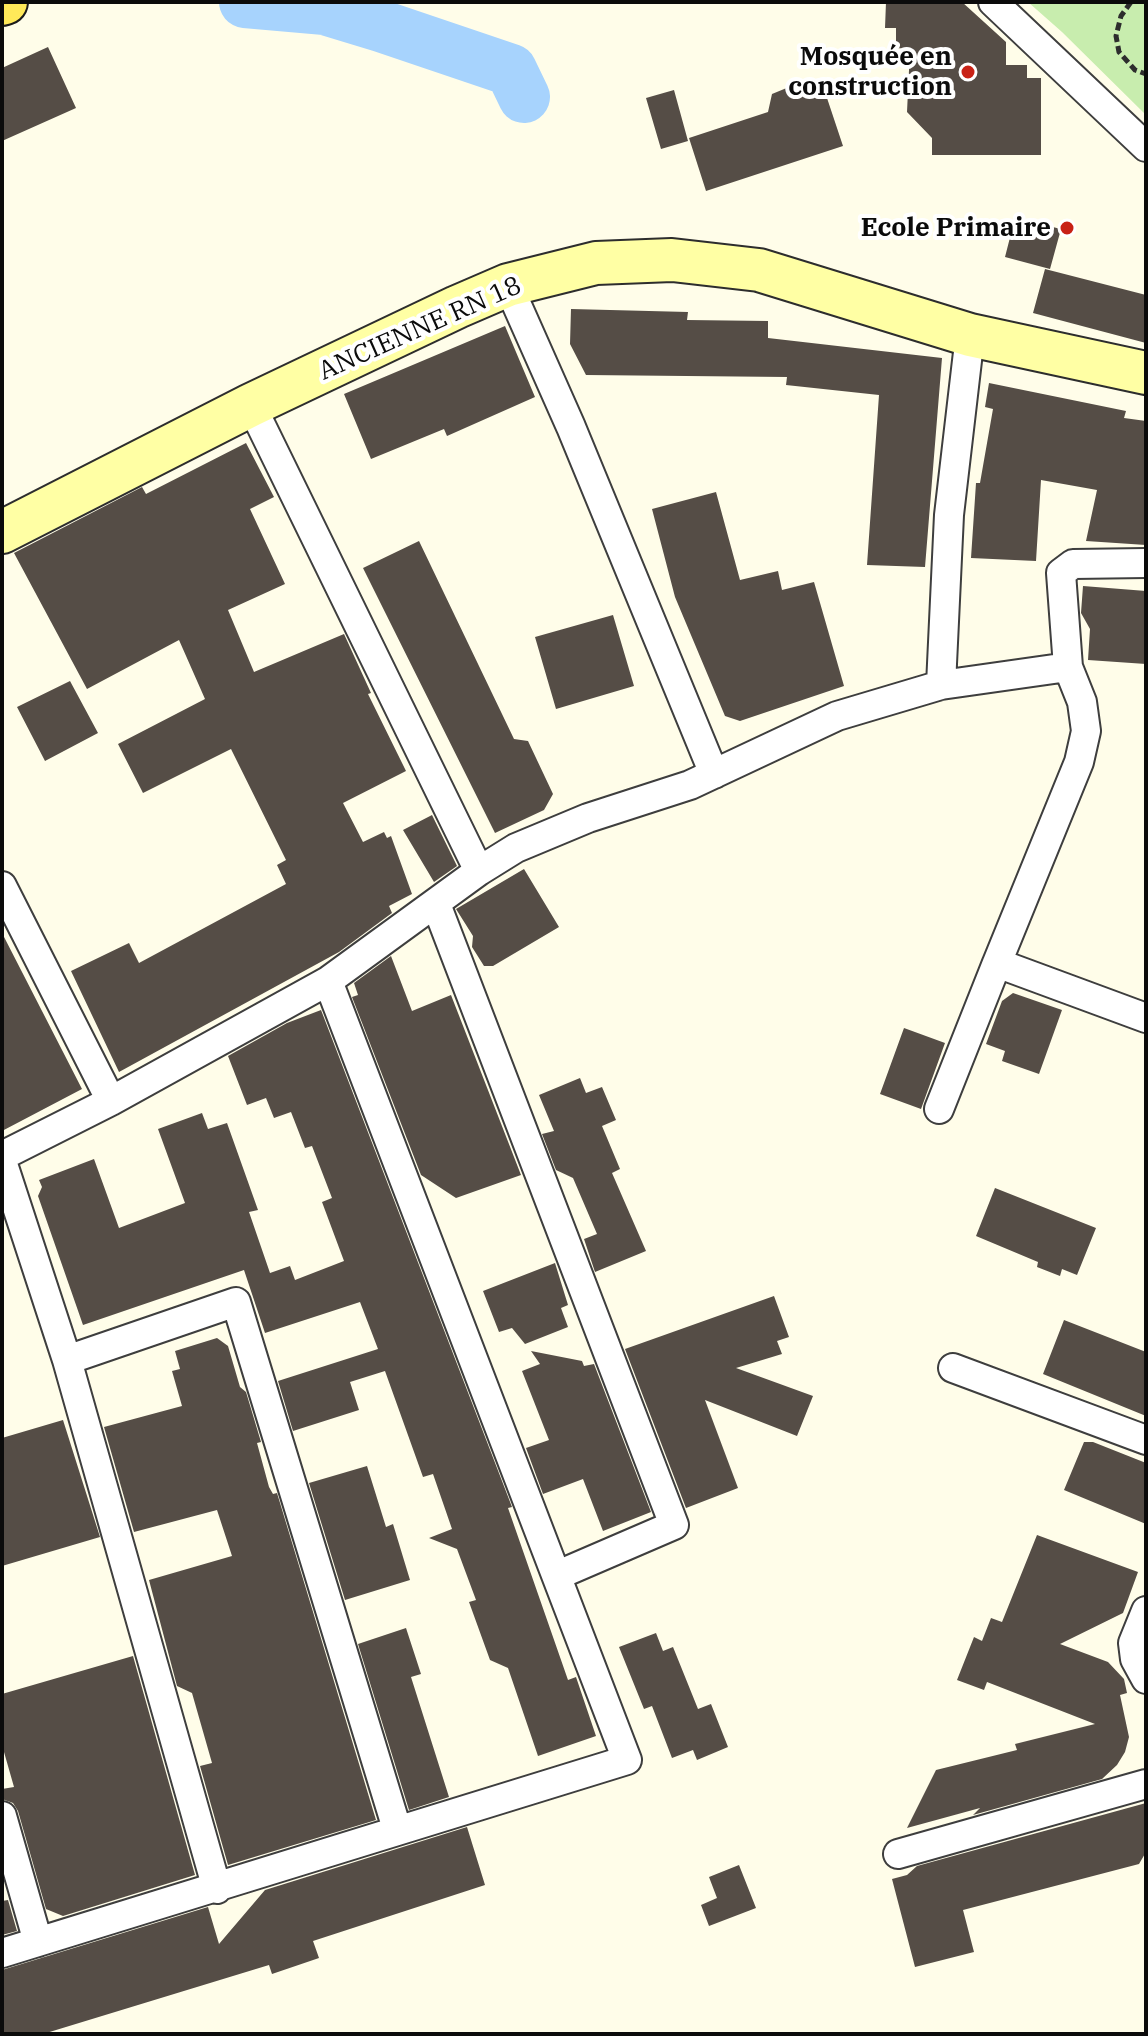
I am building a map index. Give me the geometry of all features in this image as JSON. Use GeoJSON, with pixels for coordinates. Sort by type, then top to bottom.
{"type":"FeatureCollection","features":[{"type":"Feature","properties":{"kind":"main road","name":"ANCIENNE RN 18"},"geometry":{"type":"LineString","coordinates":[[2,532],[251,405],[508,285],[596,263],[672,260],[759,270],[970,335],[1146,373]]}},
{"type":"Feature","properties":{"kind":"street"},"geometry":{"type":"LineString","coordinates":[[993,2],[1146,147]]}},
{"type":"Feature","properties":{"kind":"street"},"geometry":{"type":"LineString","coordinates":[[508,285],[571,427],[714,774]]}},
{"type":"Feature","properties":{"kind":"street"},"geometry":{"type":"LineString","coordinates":[[941,685],[949,515],[970,335]]}},
{"type":"Feature","properties":{"kind":"street"},"geometry":{"type":"LineString","coordinates":[[251,405],[479,871]]}},
{"type":"Feature","properties":{"kind":"street"},"geometry":{"type":"LineString","coordinates":[[939,1109],[1079,762],[1086,731],[1082,702],[1068,667],[1061,573],[1073,564],[1146,563]]}},
{"type":"Feature","properties":{"kind":"street"},"geometry":{"type":"LineString","coordinates":[[217,1889],[67,1360],[2,1158],[328,981],[479,871],[516,848],[588,818],[714,774],[837,716],[941,685],[1068,667]]}},
{"type":"Feature","properties":{"kind":"street"},"geometry":{"type":"LineString","coordinates":[[2,886],[111,1101]]}},
{"type":"Feature","properties":{"kind":"street"},"geometry":{"type":"LineString","coordinates":[[436,904],[674,1525],[558,1575]]}},
{"type":"Feature","properties":{"kind":"street"},"geometry":{"type":"LineString","coordinates":[[997,963],[1146,1018]]}},
{"type":"Feature","properties":{"kind":"street"},"geometry":{"type":"LineString","coordinates":[[2,1953],[627,1760],[328,981]]}},
{"type":"Feature","properties":{"kind":"street"},"geometry":{"type":"LineString","coordinates":[[67,1360],[236,1302],[397,1829]]}},
{"type":"Feature","properties":{"kind":"street"},"geometry":{"type":"LineString","coordinates":[[953,1368],[1146,1440]]}},
{"type":"Feature","properties":{"kind":"street"},"geometry":{"type":"LineString","coordinates":[[1146,1611],[1133,1643],[1135,1659],[1146,1679]]}},
{"type":"Feature","properties":{"kind":"street"},"geometry":{"type":"LineString","coordinates":[[898,1854],[1146,1784]]}},
{"type":"Feature","properties":{"kind":"street"},"geometry":{"type":"LineString","coordinates":[[2,1816],[38,1942]]}},
{"type":"Feature","properties":{"kind":"path"},"geometry":{"type":"LineString","coordinates":[[1131,2],[1121,16],[1116,36],[1119,52],[1135,70],[1146,74]]}},
{"type":"Feature","properties":{"kind":"green space"},"geometry":{"type":"Polygon","coordinates":[[[1028,2],[1146,2],[1146,115],[1062,32],[1028,2]]]}},
{"type":"Feature","properties":{"kind":"building","name":"Mosquée en construction"},"geometry":{"type":"Polygon","coordinates":[[[886,2],[962,2],[1006,42],[1006,65],[1027,65],[1027,78],[1041,78],[1041,155],[932,155],[932,138],[907,112],[910,49],[896,48],[896,28],[885,28],[886,2]]]}},
{"type":"Feature","properties":{"kind":"building"},"geometry":{"type":"Polygon","coordinates":[[[48,47],[76,108],[2,141],[2,68],[48,47]]]}},
{"type":"Feature","properties":{"kind":"building"},"geometry":{"type":"Polygon","coordinates":[[[811,78],[822,83],[843,146],[706,191],[689,138],[768,112],[772,94],[811,78]]]}},
{"type":"Feature","properties":{"kind":"building"},"geometry":{"type":"Polygon","coordinates":[[[674,90],[688,141],[661,149],[646,98],[674,90]]]}},
{"type":"Feature","properties":{"kind":"building"},"geometry":{"type":"Polygon","coordinates":[[[1015,218],[1061,229],[1050,269],[1005,257],[1015,218]]]}},
{"type":"Feature","properties":{"kind":"building"},"geometry":{"type":"Polygon","coordinates":[[[1045,269],[1146,295],[1146,343],[1033,313],[1045,269]]]}},
{"type":"Feature","properties":{"kind":"building"},"geometry":{"type":"Polygon","coordinates":[[[571,309],[688,312],[687,320],[768,321],[768,338],[942,358],[925,567],[867,565],[879,395],[786,385],[787,377],[586,375],[570,344],[571,309]]]}},
{"type":"Feature","properties":{"kind":"building"},"geometry":{"type":"Polygon","coordinates":[[[505,326],[535,397],[447,436],[444,429],[371,459],[344,394],[505,326]]]}},
{"type":"Feature","properties":{"kind":"building"},"geometry":{"type":"Polygon","coordinates":[[[989,383],[1126,411],[1124,418],[1146,421],[1146,545],[1086,541],[1097,490],[1041,480],[1036,561],[971,558],[976,483],[980,483],[993,409],[985,407],[989,383]]]}},
{"type":"Feature","properties":{"kind":"building"},"geometry":{"type":"Polygon","coordinates":[[[246,443],[274,497],[250,509],[285,584],[228,610],[254,672],[344,634],[371,693],[368,694],[406,771],[343,803],[363,842],[384,832],[387,838],[391,836],[412,894],[389,906],[392,913],[339,952],[119,1072],[71,971],[129,943],[139,963],[286,884],[277,865],[286,860],[231,749],[143,793],[118,744],[205,699],[179,640],[87,689],[14,553],[142,487],[146,494],[246,443]]]}},
{"type":"Feature","properties":{"kind":"building"},"geometry":{"type":"Polygon","coordinates":[[[716,492],[740,580],[778,571],[782,590],[814,582],[844,686],[740,721],[725,716],[675,597],[652,509],[716,492]]]}},
{"type":"Feature","properties":{"kind":"building"},"geometry":{"type":"Polygon","coordinates":[[[419,541],[514,739],[528,741],[553,794],[544,810],[495,833],[363,568],[419,541]]]}},
{"type":"Feature","properties":{"kind":"building"},"geometry":{"type":"Polygon","coordinates":[[[1083,586],[1146,591],[1146,664],[1088,660],[1090,629],[1081,613],[1083,586]]]}},
{"type":"Feature","properties":{"kind":"building"},"geometry":{"type":"Polygon","coordinates":[[[613,615],[634,686],[556,709],[535,637],[613,615]]]}},
{"type":"Feature","properties":{"kind":"building"},"geometry":{"type":"Polygon","coordinates":[[[70,681],[98,733],[45,761],[17,707],[70,681]]]}},
{"type":"Feature","properties":{"kind":"building"},"geometry":{"type":"Polygon","coordinates":[[[432,815],[457,866],[434,882],[403,830],[432,815]]]}},
{"type":"Feature","properties":{"kind":"building"},"geometry":{"type":"Polygon","coordinates":[[[524,869],[559,927],[493,966],[484,966],[472,947],[473,936],[456,909],[524,869]]]}},
{"type":"Feature","properties":{"kind":"building"},"geometry":{"type":"Polygon","coordinates":[[[2,933],[82,1089],[2,1131],[2,933]]]}},
{"type":"Feature","properties":{"kind":"building"},"geometry":{"type":"Polygon","coordinates":[[[391,956],[412,1011],[451,995],[521,1175],[456,1198],[421,1175],[352,997],[358,995],[354,983],[391,956]]]}},
{"type":"Feature","properties":{"kind":"building"},"geometry":{"type":"Polygon","coordinates":[[[1013,993],[1062,1010],[1039,1074],[1002,1061],[1005,1051],[986,1044],[1002,1001],[1013,993]]]}},
{"type":"Feature","properties":{"kind":"building"},"geometry":{"type":"Polygon","coordinates":[[[321,1010],[512,1507],[508,1508],[568,1680],[576,1677],[596,1736],[538,1756],[508,1668],[490,1660],[469,1602],[476,1600],[457,1549],[429,1538],[452,1529],[433,1474],[423,1477],[385,1371],[350,1382],[359,1410],[293,1431],[278,1381],[378,1349],[360,1302],[265,1333],[244,1270],[83,1325],[38,1196],[42,1187],[39,1180],[94,1159],[119,1228],[185,1203],[158,1129],[202,1113],[208,1129],[227,1123],[258,1210],[249,1212],[270,1273],[290,1266],[295,1280],[344,1261],[322,1202],[332,1198],[312,1146],[305,1148],[291,1112],[274,1118],[266,1098],[247,1105],[228,1056],[287,1023],[321,1010]]]}},
{"type":"Feature","properties":{"kind":"building"},"geometry":{"type":"Polygon","coordinates":[[[904,1028],[945,1043],[921,1109],[880,1094],[904,1028]]]}},
{"type":"Feature","properties":{"kind":"building"},"geometry":{"type":"Polygon","coordinates":[[[580,1078],[586,1093],[602,1087],[616,1120],[602,1126],[620,1169],[612,1173],[646,1251],[595,1272],[584,1239],[597,1234],[573,1178],[556,1170],[542,1134],[554,1131],[539,1095],[580,1078]]]}},
{"type":"Feature","properties":{"kind":"building"},"geometry":{"type":"Polygon","coordinates":[[[995,1188],[1096,1228],[1077,1275],[1062,1269],[1060,1276],[1037,1267],[1038,1262],[976,1236],[995,1188]]]}},
{"type":"Feature","properties":{"kind":"building"},"geometry":{"type":"Polygon","coordinates":[[[555,1263],[568,1305],[561,1308],[568,1327],[525,1344],[512,1328],[499,1332],[483,1291],[555,1263]]]}},
{"type":"Feature","properties":{"kind":"building"},"geometry":{"type":"Polygon","coordinates":[[[774,1296],[789,1337],[777,1341],[782,1354],[736,1368],[813,1396],[797,1436],[705,1400],[738,1488],[686,1508],[625,1349],[774,1296]]]}},
{"type":"Feature","properties":{"kind":"building"},"geometry":{"type":"Polygon","coordinates":[[[1064,1320],[1146,1352],[1146,1416],[1043,1374],[1064,1320]]]}},
{"type":"Feature","properties":{"kind":"building"},"geometry":{"type":"Polygon","coordinates":[[[217,1338],[228,1346],[240,1387],[246,1392],[261,1442],[257,1443],[269,1487],[273,1494],[277,1493],[376,1820],[228,1865],[200,1766],[212,1763],[192,1693],[177,1686],[149,1580],[232,1556],[217,1510],[134,1532],[104,1427],[182,1406],[172,1371],[180,1369],[175,1351],[217,1338]]]}},
{"type":"Feature","properties":{"kind":"building"},"geometry":{"type":"Polygon","coordinates":[[[531,1351],[582,1361],[584,1366],[594,1364],[651,1512],[603,1531],[583,1479],[543,1494],[526,1448],[549,1440],[522,1371],[540,1364],[531,1351]]]}},
{"type":"Feature","properties":{"kind":"building"},"geometry":{"type":"Polygon","coordinates":[[[63,1420],[100,1537],[2,1566],[2,1438],[63,1420]]]}},
{"type":"Feature","properties":{"kind":"building"},"geometry":{"type":"Polygon","coordinates":[[[1084,1442],[1093,1442],[1146,1463],[1146,1524],[1064,1490],[1084,1442]]]}},
{"type":"Feature","properties":{"kind":"building"},"geometry":{"type":"Polygon","coordinates":[[[367,1466],[386,1527],[393,1524],[410,1580],[345,1600],[309,1483],[367,1466]]]}},
{"type":"Feature","properties":{"kind":"building"},"geometry":{"type":"Polygon","coordinates":[[[1037,1535],[1138,1572],[1123,1613],[1060,1644],[1108,1662],[1124,1679],[1127,1693],[1120,1695],[1129,1737],[1125,1752],[1102,1779],[973,1815],[980,1808],[907,1828],[936,1770],[1017,1750],[1015,1744],[1095,1724],[987,1682],[984,1690],[957,1680],[974,1637],[982,1641],[991,1618],[1002,1622],[1037,1535]]]}},
{"type":"Feature","properties":{"kind":"building"},"geometry":{"type":"Polygon","coordinates":[[[406,1628],[421,1674],[411,1677],[449,1797],[409,1810],[358,1644],[406,1628]]]}},
{"type":"Feature","properties":{"kind":"building"},"geometry":{"type":"Polygon","coordinates":[[[656,1633],[663,1651],[673,1647],[698,1709],[711,1704],[728,1747],[697,1760],[693,1750],[672,1758],[652,1706],[644,1709],[619,1647],[656,1633]]]}},
{"type":"Feature","properties":{"kind":"building"},"geometry":{"type":"Polygon","coordinates":[[[133,1656],[195,1875],[63,1916],[46,1909],[18,1811],[13,1803],[2,1799],[2,1789],[14,1787],[2,1745],[2,1694],[133,1656]]]}},
{"type":"Feature","properties":{"kind":"building"},"geometry":{"type":"Polygon","coordinates":[[[1146,1803],[1146,1852],[1139,1864],[963,1910],[974,1952],[915,1967],[892,1879],[907,1875],[917,1866],[1146,1803]]]}},
{"type":"Feature","properties":{"kind":"building"},"geometry":{"type":"Polygon","coordinates":[[[467,1827],[485,1885],[313,1941],[319,1958],[272,1974],[269,1965],[43,2034],[2,2034],[2,1970],[208,1907],[219,1944],[265,1890],[467,1827]]]}},
{"type":"Feature","properties":{"kind":"building"},"geometry":{"type":"Polygon","coordinates":[[[739,1865],[756,1908],[709,1926],[701,1905],[717,1898],[709,1877],[739,1865]]]}},
{"type":"Feature","properties":{"kind":"building"},"geometry":{"type":"Polygon","coordinates":[[[8,1900],[17,1931],[2,1935],[2,1901],[8,1900]]]}},
{"type":"Feature","properties":{"kind":"waterway"},"geometry":{"type":"LineString","coordinates":[[245,2],[325,9],[511,70],[524,97]]}},
{"type":"Feature","properties":{"kind":"place","name":"Mosquée en construction"},"geometry":{"type":"Point","coordinates":[968,72]}},
{"type":"Feature","properties":{"kind":"place","name":"Ecole Primaire"},"geometry":{"type":"Point","coordinates":[1067,228]}}]}
